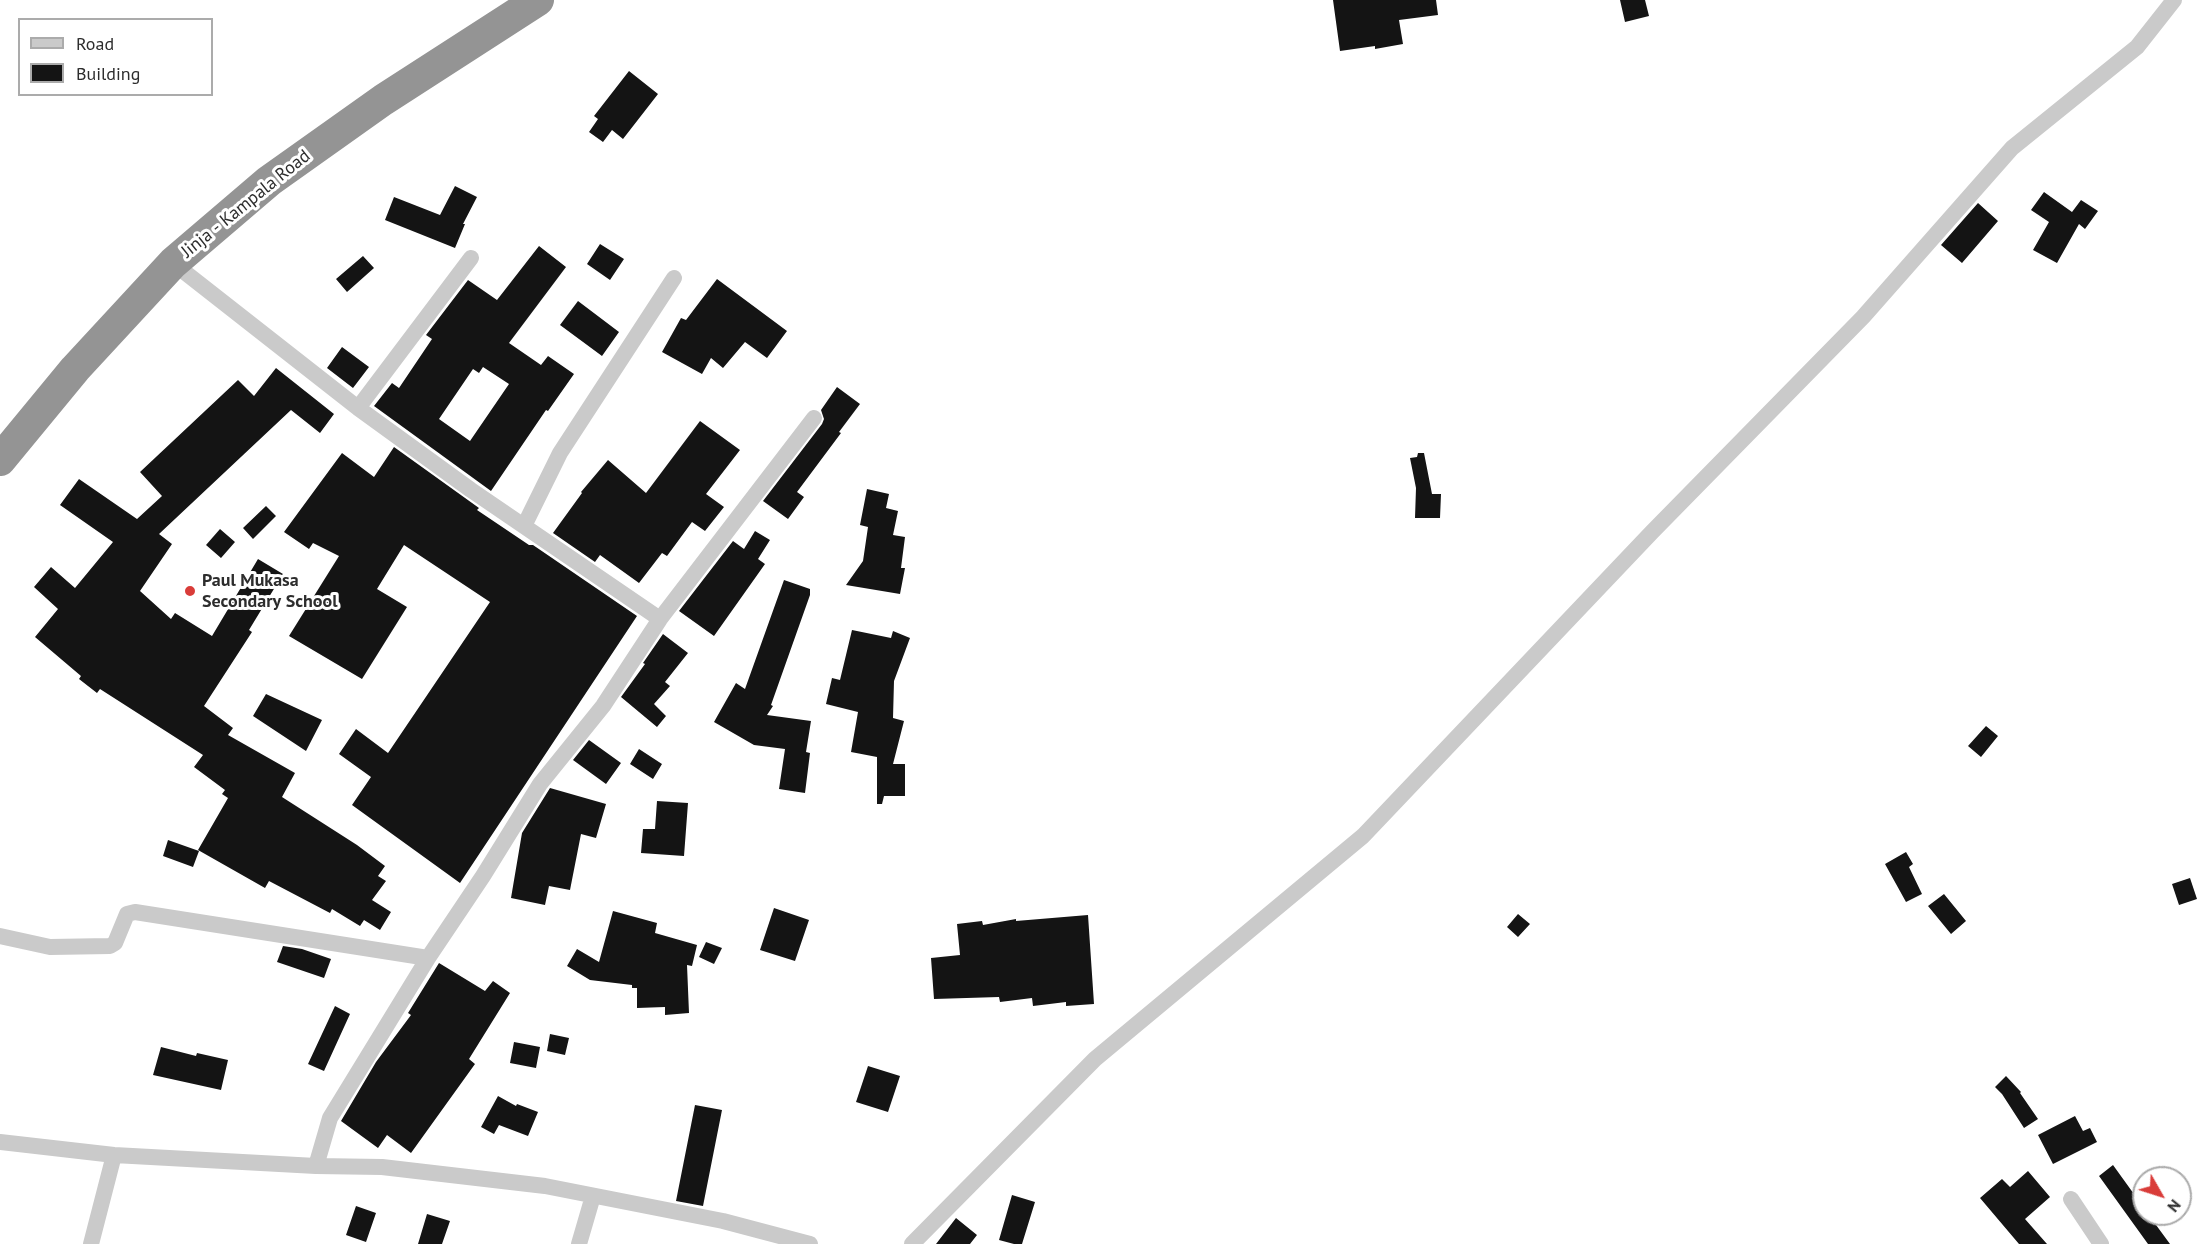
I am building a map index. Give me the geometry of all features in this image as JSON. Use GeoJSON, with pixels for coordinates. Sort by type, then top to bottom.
{"type":"FeatureCollection","features":[{"type":"Feature","properties":{"kind":"highway","name":"Jinja - Kampala Road"},"geometry":{"type":"LineString","coordinates":[[0,460],[75,369],[173,263],[269,181],[383,100],[537,0]]}},
{"type":"Feature","properties":{"kind":"street"},"geometry":{"type":"LineString","coordinates":[[912,1244],[1095,1059],[1363,836],[1652,532],[1863,317],[2012,148],[2137,47],[2174,0]]}},
{"type":"Feature","properties":{"kind":"street"},"geometry":{"type":"LineString","coordinates":[[358,408],[471,258]]}},
{"type":"Feature","properties":{"kind":"street"},"geometry":{"type":"LineString","coordinates":[[173,263],[358,408],[471,490],[660,620]]}},
{"type":"Feature","properties":{"kind":"street"},"geometry":{"type":"LineString","coordinates":[[524,526],[560,453],[674,278]]}},
{"type":"Feature","properties":{"kind":"street"},"geometry":{"type":"LineString","coordinates":[[316,1166],[330,1118],[428,958],[540,784],[603,706],[660,620],[814,418]]}},
{"type":"Feature","properties":{"kind":"street"},"geometry":{"type":"LineString","coordinates":[[0,936],[50,947],[110,946],[115,943],[127,914],[135,912],[428,958]]}},
{"type":"Feature","properties":{"kind":"street"},"geometry":{"type":"LineString","coordinates":[[0,1142],[114,1155],[316,1166],[382,1167],[545,1186],[723,1221],[810,1244]]}},
{"type":"Feature","properties":{"kind":"street"},"geometry":{"type":"LineString","coordinates":[[91,1244],[114,1155]]}},
{"type":"Feature","properties":{"kind":"street"},"geometry":{"type":"LineString","coordinates":[[579,1244],[593,1196]]}},
{"type":"Feature","properties":{"kind":"street"},"geometry":{"type":"LineString","coordinates":[[2071,1199],[2101,1244]]}},
{"type":"Feature","properties":{"kind":"building"},"geometry":{"type":"Polygon","coordinates":[[[1333,0],[1436,0],[1438,15],[1399,20],[1403,44],[1375,49],[1375,46],[1340,51],[1333,0]]]}},
{"type":"Feature","properties":{"kind":"building"},"geometry":{"type":"Polygon","coordinates":[[[1620,0],[1645,0],[1649,16],[1625,22],[1620,0]]]}},
{"type":"Feature","properties":{"kind":"building"},"geometry":{"type":"Polygon","coordinates":[[[629,71],[658,94],[623,139],[612,130],[603,142],[589,132],[598,119],[594,116],[629,71]]]}},
{"type":"Feature","properties":{"kind":"building"},"geometry":{"type":"Polygon","coordinates":[[[455,186],[477,197],[463,224],[465,224],[455,248],[385,220],[394,197],[440,215],[455,186]]]}},
{"type":"Feature","properties":{"kind":"building"},"geometry":{"type":"Polygon","coordinates":[[[2044,192],[2072,212],[2081,200],[2098,211],[2085,229],[2079,224],[2057,263],[2033,250],[2049,222],[2031,210],[2044,192]]]}},
{"type":"Feature","properties":{"kind":"building"},"geometry":{"type":"Polygon","coordinates":[[[1978,203],[1998,221],[1962,263],[1941,245],[1978,203]]]}},
{"type":"Feature","properties":{"kind":"building"},"geometry":{"type":"Polygon","coordinates":[[[600,244],[624,259],[610,280],[587,264],[600,244]]]}},
{"type":"Feature","properties":{"kind":"building"},"geometry":{"type":"Polygon","coordinates":[[[539,246],[566,267],[509,343],[541,365],[548,356],[574,374],[548,411],[546,410],[491,491],[374,406],[392,383],[399,388],[432,339],[426,335],[468,280],[497,300],[539,246]],[[483,367],[479,373],[473,369],[439,419],[470,441],[509,384],[483,367]]]}},
{"type":"Feature","properties":{"kind":"building"},"geometry":{"type":"Polygon","coordinates":[[[363,256],[374,268],[347,292],[336,279],[363,256]]]}},
{"type":"Feature","properties":{"kind":"building"},"geometry":{"type":"Polygon","coordinates":[[[717,279],[787,331],[767,358],[745,342],[723,368],[711,358],[702,374],[662,352],[681,318],[686,320],[717,279]]]}},
{"type":"Feature","properties":{"kind":"building"},"geometry":{"type":"Polygon","coordinates":[[[578,301],[619,332],[602,356],[560,325],[578,301]]]}},
{"type":"Feature","properties":{"kind":"building"},"geometry":{"type":"Polygon","coordinates":[[[342,347],[369,367],[353,388],[327,368],[342,347]]]}},
{"type":"Feature","properties":{"kind":"building"},"geometry":{"type":"Polygon","coordinates":[[[276,368],[334,414],[320,433],[291,410],[159,534],[172,544],[140,591],[171,619],[175,613],[212,636],[258,559],[283,574],[249,630],[252,632],[204,706],[233,728],[228,735],[295,773],[282,797],[357,845],[385,866],[378,876],[386,881],[372,900],[391,912],[380,930],[364,920],[360,926],[332,909],[330,913],[269,881],[265,888],[198,850],[228,798],[222,794],[225,790],[194,767],[203,755],[100,689],[97,693],[79,679],[81,676],[35,637],[58,609],[34,587],[51,567],[75,588],[113,542],[60,505],[79,479],[137,519],[162,496],[140,472],[238,380],[254,396],[276,368]]]}},
{"type":"Feature","properties":{"kind":"building"},"geometry":{"type":"Polygon","coordinates":[[[837,387],[860,404],[797,492],[804,497],[788,519],[763,501],[822,424],[824,419],[821,410],[837,387]]]}},
{"type":"Feature","properties":{"kind":"building"},"geometry":{"type":"Polygon","coordinates":[[[700,421],[740,450],[706,494],[724,507],[705,531],[692,522],[667,556],[662,553],[639,583],[600,555],[595,562],[553,533],[581,492],[608,460],[646,493],[700,421]]]}},
{"type":"Feature","properties":{"kind":"building"},"geometry":{"type":"Polygon","coordinates":[[[394,447],[479,508],[477,510],[637,616],[460,883],[352,805],[371,777],[339,754],[356,729],[388,753],[490,602],[404,545],[377,589],[407,607],[362,679],[289,636],[339,556],[313,543],[309,549],[284,532],[342,453],[374,477],[394,447]]]}},
{"type":"Feature","properties":{"kind":"building"},"geometry":{"type":"Polygon","coordinates":[[[1418,453],[1424,453],[1432,494],[1441,494],[1440,518],[1415,518],[1416,488],[1410,458],[1417,457],[1418,453]]]}},
{"type":"Feature","properties":{"kind":"building"},"geometry":{"type":"Polygon","coordinates":[[[867,489],[889,494],[886,508],[898,511],[893,535],[905,537],[901,568],[905,568],[900,594],[846,585],[863,561],[868,527],[860,525],[867,489]]]}},
{"type":"Feature","properties":{"kind":"building"},"geometry":{"type":"Polygon","coordinates":[[[266,506],[276,516],[253,539],[243,528],[266,506]]]}},
{"type":"Feature","properties":{"kind":"building"},"geometry":{"type":"Polygon","coordinates":[[[220,529],[235,542],[221,558],[206,545],[220,529]]]}},
{"type":"Feature","properties":{"kind":"building"},"geometry":{"type":"Polygon","coordinates":[[[755,531],[770,540],[758,559],[765,564],[714,636],[679,611],[733,541],[744,549],[755,531]]]}},
{"type":"Feature","properties":{"kind":"building"},"geometry":{"type":"Polygon","coordinates":[[[784,580],[810,589],[810,595],[771,705],[773,706],[767,715],[811,721],[806,752],[810,753],[805,793],[779,789],[785,749],[754,745],[714,722],[736,683],[745,689],[784,580]]]}},
{"type":"Feature","properties":{"kind":"building"},"geometry":{"type":"Polygon","coordinates":[[[852,630],[891,638],[893,631],[910,638],[894,681],[893,718],[904,721],[893,764],[905,764],[905,796],[884,796],[882,804],[877,804],[877,757],[851,752],[858,712],[826,704],[832,678],[840,680],[852,630]]]}},
{"type":"Feature","properties":{"kind":"building"},"geometry":{"type":"Polygon","coordinates":[[[663,634],[688,653],[665,682],[670,686],[654,704],[666,716],[657,727],[621,697],[663,634]]]}},
{"type":"Feature","properties":{"kind":"building"},"geometry":{"type":"Polygon","coordinates":[[[266,694],[322,720],[306,751],[253,716],[266,694]]]}},
{"type":"Feature","properties":{"kind":"building"},"geometry":{"type":"Polygon","coordinates":[[[1986,726],[1998,736],[1981,757],[1968,746],[1986,726]]]}},
{"type":"Feature","properties":{"kind":"building"},"geometry":{"type":"Polygon","coordinates":[[[589,740],[621,763],[606,784],[573,760],[589,740]]]}},
{"type":"Feature","properties":{"kind":"building"},"geometry":{"type":"Polygon","coordinates":[[[639,749],[662,764],[653,779],[630,764],[639,749]]]}},
{"type":"Feature","properties":{"kind":"building"},"geometry":{"type":"Polygon","coordinates":[[[550,788],[606,804],[596,838],[581,834],[570,890],[549,886],[545,905],[511,898],[522,833],[550,788]]]}},
{"type":"Feature","properties":{"kind":"building"},"geometry":{"type":"Polygon","coordinates":[[[657,801],[688,803],[684,856],[641,853],[643,829],[655,829],[657,801]]]}},
{"type":"Feature","properties":{"kind":"building"},"geometry":{"type":"Polygon","coordinates":[[[168,840],[199,851],[193,867],[163,856],[168,840]]]}},
{"type":"Feature","properties":{"kind":"building"},"geometry":{"type":"Polygon","coordinates":[[[1906,852],[1913,864],[1909,867],[1922,894],[1906,902],[1885,864],[1906,852]]]}},
{"type":"Feature","properties":{"kind":"building"},"geometry":{"type":"Polygon","coordinates":[[[2190,878],[2197,899],[2179,905],[2172,884],[2190,878]]]}},
{"type":"Feature","properties":{"kind":"building"},"geometry":{"type":"Polygon","coordinates":[[[1944,894],[1966,921],[1951,934],[1928,906],[1944,894]]]}},
{"type":"Feature","properties":{"kind":"building"},"geometry":{"type":"Polygon","coordinates":[[[774,908],[809,920],[795,961],[760,950],[774,908]]]}},
{"type":"Feature","properties":{"kind":"building"},"geometry":{"type":"Polygon","coordinates":[[[613,911],[657,923],[655,933],[697,945],[692,966],[687,965],[689,1013],[665,1015],[665,1007],[637,1008],[637,988],[632,988],[632,985],[590,980],[567,966],[577,949],[599,962],[613,911]]]}},
{"type":"Feature","properties":{"kind":"building"},"geometry":{"type":"Polygon","coordinates":[[[1518,914],[1530,924],[1518,937],[1507,927],[1518,914]]]}},
{"type":"Feature","properties":{"kind":"building"},"geometry":{"type":"Polygon","coordinates":[[[1088,915],[1094,1004],[1066,1006],[1066,1002],[1033,1006],[1032,998],[1000,1002],[999,997],[934,999],[931,958],[960,955],[957,924],[982,921],[983,925],[1016,919],[1016,921],[1088,915]]]}},
{"type":"Feature","properties":{"kind":"building"},"geometry":{"type":"Polygon","coordinates":[[[706,942],[722,948],[714,964],[699,957],[706,942]]]}},
{"type":"Feature","properties":{"kind":"building"},"geometry":{"type":"Polygon","coordinates":[[[283,946],[302,949],[331,959],[324,978],[277,962],[283,946]]]}},
{"type":"Feature","properties":{"kind":"building"},"geometry":{"type":"Polygon","coordinates":[[[439,963],[485,991],[493,981],[510,993],[469,1059],[475,1064],[411,1153],[387,1135],[378,1148],[341,1121],[376,1062],[411,1015],[408,1013],[439,963]]]}},
{"type":"Feature","properties":{"kind":"building"},"geometry":{"type":"Polygon","coordinates":[[[335,1006],[350,1014],[324,1071],[308,1064],[335,1006]]]}},
{"type":"Feature","properties":{"kind":"building"},"geometry":{"type":"Polygon","coordinates":[[[550,1034],[569,1038],[565,1055],[547,1051],[550,1034]]]}},
{"type":"Feature","properties":{"kind":"building"},"geometry":{"type":"Polygon","coordinates":[[[514,1042],[540,1047],[536,1068],[510,1063],[514,1042]]]}},
{"type":"Feature","properties":{"kind":"building"},"geometry":{"type":"Polygon","coordinates":[[[161,1047],[196,1056],[197,1053],[228,1060],[221,1090],[153,1075],[161,1047]]]}},
{"type":"Feature","properties":{"kind":"building"},"geometry":{"type":"Polygon","coordinates":[[[868,1066],[900,1076],[888,1112],[856,1102],[868,1066]]]}},
{"type":"Feature","properties":{"kind":"building"},"geometry":{"type":"Polygon","coordinates":[[[2006,1076],[2021,1092],[2038,1119],[2024,1128],[1995,1087],[2006,1076]]]}},
{"type":"Feature","properties":{"kind":"building"},"geometry":{"type":"Polygon","coordinates":[[[498,1096],[516,1106],[517,1104],[538,1112],[528,1136],[499,1125],[494,1134],[481,1127],[498,1096]]]}},
{"type":"Feature","properties":{"kind":"building"},"geometry":{"type":"Polygon","coordinates":[[[695,1105],[722,1110],[703,1206],[676,1201],[695,1105]]]}},
{"type":"Feature","properties":{"kind":"building"},"geometry":{"type":"Polygon","coordinates":[[[2075,1116],[2083,1131],[2090,1128],[2097,1142],[2053,1164],[2038,1135],[2075,1116]]]}},
{"type":"Feature","properties":{"kind":"building"},"geometry":{"type":"Polygon","coordinates":[[[2113,1165],[2132,1191],[2132,1222],[2099,1176],[2113,1165]]]}},
{"type":"Feature","properties":{"kind":"building"},"geometry":{"type":"Polygon","coordinates":[[[2028,1171],[2050,1197],[2025,1219],[2047,1244],[2019,1244],[1980,1198],[2002,1179],[2010,1187],[2028,1171]]]}},
{"type":"Feature","properties":{"kind":"building"},"geometry":{"type":"Polygon","coordinates":[[[1012,1195],[1035,1202],[1022,1244],[999,1240],[1012,1195]]]}},
{"type":"Feature","properties":{"kind":"building"},"geometry":{"type":"Polygon","coordinates":[[[356,1206],[376,1213],[366,1242],[346,1235],[356,1206]]]}},
{"type":"Feature","properties":{"kind":"building"},"geometry":{"type":"Polygon","coordinates":[[[427,1214],[450,1221],[442,1244],[418,1244],[427,1214]]]}},
{"type":"Feature","properties":{"kind":"building"},"geometry":{"type":"Polygon","coordinates":[[[956,1218],[977,1235],[970,1244],[936,1244],[956,1218]]]}},
{"type":"Feature","properties":{"kind":"building"},"geometry":{"type":"Polygon","coordinates":[[[2135,1226],[2157,1226],[2170,1244],[2148,1244],[2135,1226]]]}},
{"type":"Feature","properties":{"kind":"place","name":"Paul Mukasa Secondary School"},"geometry":{"type":"Point","coordinates":[190,591]}}]}
